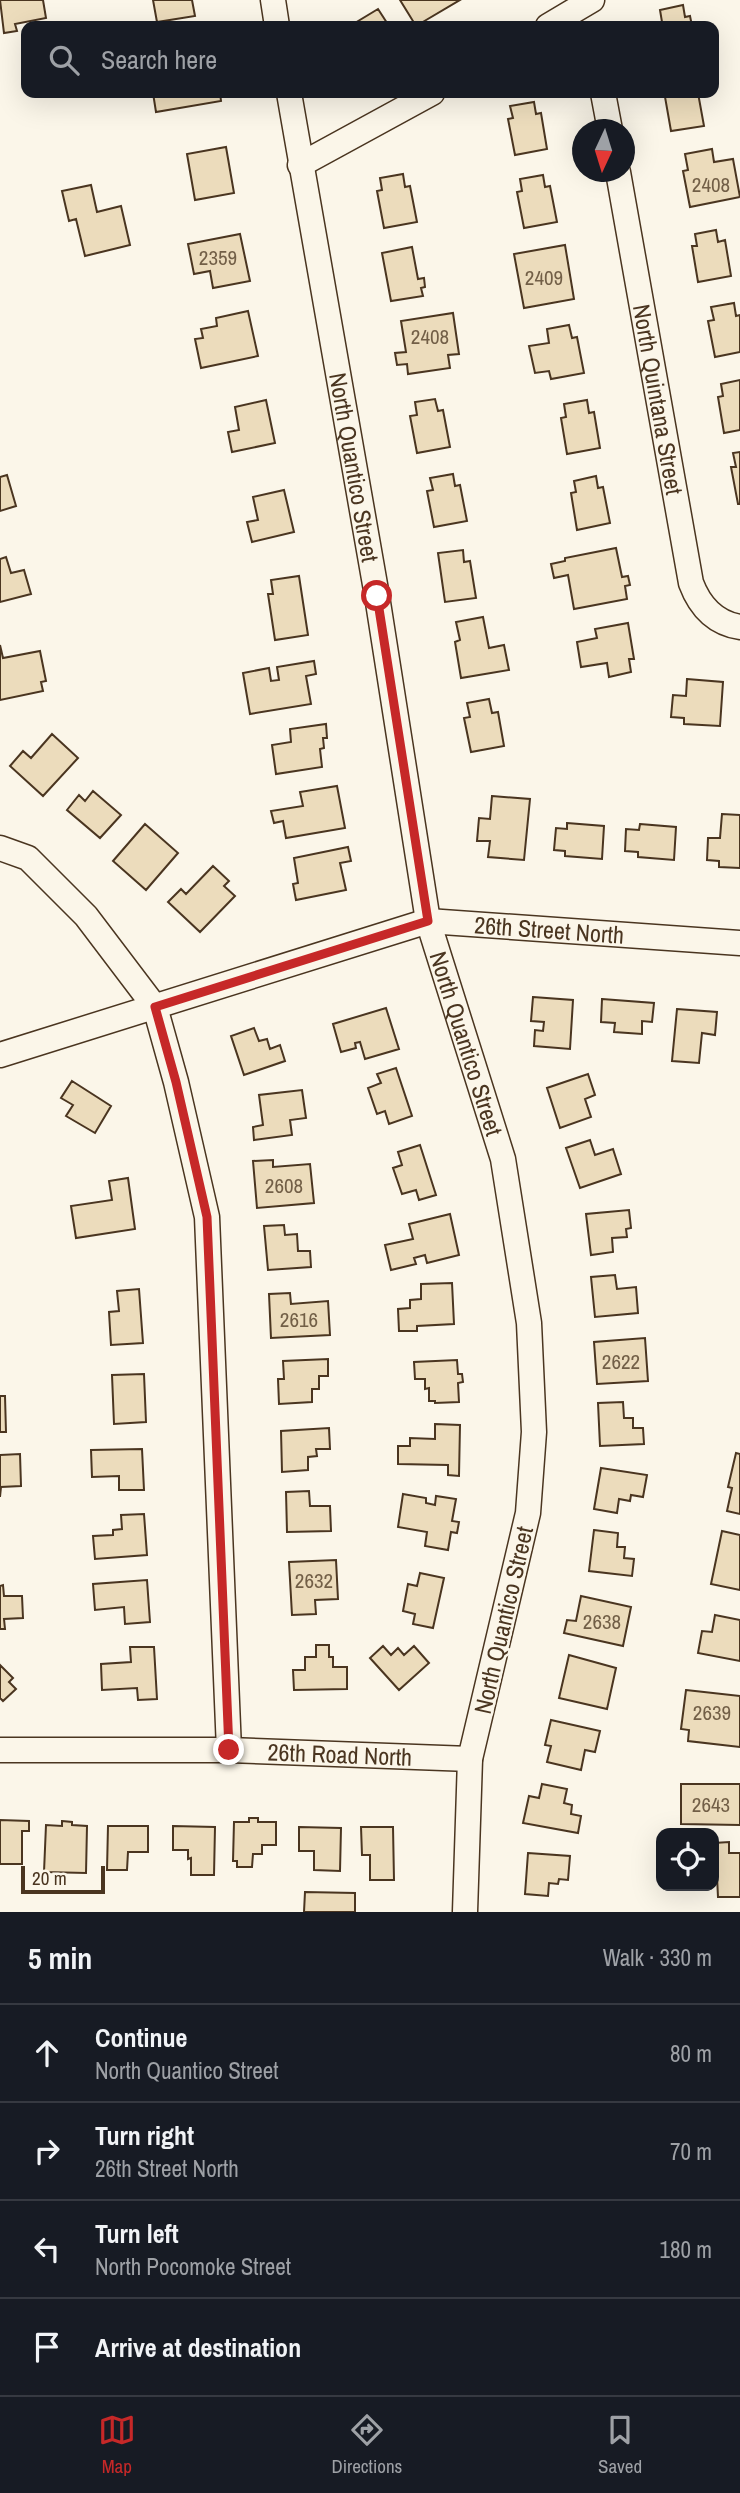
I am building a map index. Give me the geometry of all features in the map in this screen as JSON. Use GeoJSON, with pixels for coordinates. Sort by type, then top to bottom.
{"type":"FeatureCollection","features":[{"type":"Feature","properties":{"kind":"street"},"geometry":{"type":"LineString","coordinates":[[273,0],[276,21]]}},
{"type":"Feature","properties":{"kind":"street"},"geometry":{"type":"LineString","coordinates":[[560,21],[583,12]]}},
{"type":"Feature","properties":{"kind":"street","name":"North Quantico Street"},"geometry":{"type":"LineString","coordinates":[[290,98],[377,596],[428,921],[503,1159],[530,1336],[534,1432],[528,1513],[470,1759],[465,1912]]}},
{"type":"Feature","properties":{"kind":"street"},"geometry":{"type":"LineString","coordinates":[[300,165],[423,98]]}},
{"type":"Feature","properties":{"kind":"street"},"geometry":{"type":"LineString","coordinates":[[604,98],[608,119]]}},
{"type":"Feature","properties":{"kind":"street","name":"North Quintana Street"},"geometry":{"type":"LineString","coordinates":[[620,182],[691,583],[704,607],[716,619],[726,625],[740,627]]}},
{"type":"Feature","properties":{"kind":"street"},"geometry":{"type":"LineString","coordinates":[[0,848],[28,858],[86,916],[155,1007],[176,1082],[207,1217],[229,1750]]}},
{"type":"Feature","properties":{"kind":"street","name":"26th Street North"},"geometry":{"type":"LineString","coordinates":[[0,1055],[428,921],[740,943]]}},
{"type":"Feature","properties":{"kind":"street","name":"26th Road North"},"geometry":{"type":"LineString","coordinates":[[0,1750],[229,1750],[470,1759]]}},
{"type":"Feature","properties":{"kind":"building"},"geometry":{"type":"Polygon","coordinates":[[[0,0],[43,0],[46,18],[21,21],[15,24],[17,31],[4,33],[0,0]]]}},
{"type":"Feature","properties":{"kind":"building"},"geometry":{"type":"Polygon","coordinates":[[[153,0],[192,0],[195,16],[157,21],[153,0]]]}},
{"type":"Feature","properties":{"kind":"building"},"geometry":{"type":"Polygon","coordinates":[[[400,0],[460,0],[424,21],[413,21],[400,0]]]}},
{"type":"Feature","properties":{"kind":"building"},"geometry":{"type":"Polygon","coordinates":[[[683,5],[685,17],[690,16],[691,21],[662,21],[660,10],[683,5]]]}},
{"type":"Feature","properties":{"kind":"building"},"geometry":{"type":"Polygon","coordinates":[[[378,9],[386,21],[358,21],[378,9]]]}},
{"type":"Feature","properties":{"kind":"building"},"geometry":{"type":"Polygon","coordinates":[[[154,98],[221,98],[221,101],[156,112],[154,98]]]}},
{"type":"Feature","properties":{"kind":"building"},"geometry":{"type":"Polygon","coordinates":[[[665,98],[699,98],[704,126],[671,131],[665,98]]]}},
{"type":"Feature","properties":{"kind":"building"},"geometry":{"type":"Polygon","coordinates":[[[534,102],[536,114],[541,113],[547,149],[515,155],[508,119],[513,118],[510,106],[534,102]]]}},
{"type":"Feature","properties":{"kind":"building"},"geometry":{"type":"Polygon","coordinates":[[[226,147],[234,193],[195,200],[187,154],[226,147]]]}},
{"type":"Feature","properties":{"kind":"building"},"geometry":{"type":"Polygon","coordinates":[[[712,149],[714,162],[733,159],[740,197],[690,207],[683,171],[688,170],[685,154],[712,149]]]}},
{"type":"Feature","properties":{"kind":"building"},"geometry":{"type":"Polygon","coordinates":[[[403,174],[405,187],[410,186],[417,222],[384,228],[377,191],[382,190],[380,178],[403,174]]]}},
{"type":"Feature","properties":{"kind":"building"},"geometry":{"type":"Polygon","coordinates":[[[543,175],[545,187],[550,186],[557,222],[524,228],[517,192],[522,191],[520,179],[543,175]]]}},
{"type":"Feature","properties":{"kind":"building"},"geometry":{"type":"Polygon","coordinates":[[[91,185],[97,212],[121,206],[130,245],[85,256],[76,219],[69,221],[62,191],[91,185]]]}},
{"type":"Feature","properties":{"kind":"building"},"geometry":{"type":"Polygon","coordinates":[[[716,230],[718,242],[725,240],[731,276],[698,282],[692,246],[697,246],[695,234],[716,230]]]}},
{"type":"Feature","properties":{"kind":"building"},"geometry":{"type":"Polygon","coordinates":[[[240,234],[250,281],[213,288],[210,271],[194,274],[188,244],[240,234]]]}},
{"type":"Feature","properties":{"kind":"building"},"geometry":{"type":"Polygon","coordinates":[[[565,245],[574,299],[524,308],[514,254],[565,245]]]}},
{"type":"Feature","properties":{"kind":"building"},"geometry":{"type":"Polygon","coordinates":[[[412,247],[418,279],[424,278],[425,287],[421,288],[423,296],[391,301],[382,253],[412,247]]]}},
{"type":"Feature","properties":{"kind":"building"},"geometry":{"type":"Polygon","coordinates":[[[734,303],[736,316],[740,315],[740,352],[715,357],[708,321],[714,320],[711,307],[734,303]]]}},
{"type":"Feature","properties":{"kind":"building"},"geometry":{"type":"Polygon","coordinates":[[[248,311],[258,356],[201,368],[195,339],[203,338],[201,329],[217,326],[216,318],[248,311]]]}},
{"type":"Feature","properties":{"kind":"building"},"geometry":{"type":"Polygon","coordinates":[[[453,313],[459,354],[448,355],[450,368],[408,374],[407,364],[397,365],[395,353],[406,352],[401,321],[453,313]]]}},
{"type":"Feature","properties":{"kind":"building"},"geometry":{"type":"Polygon","coordinates":[[[569,325],[572,338],[577,337],[584,373],[551,379],[549,371],[535,373],[529,346],[549,343],[547,329],[569,325]]]}},
{"type":"Feature","properties":{"kind":"building"},"geometry":{"type":"Polygon","coordinates":[[[740,380],[740,430],[724,433],[718,397],[723,396],[721,384],[740,380]]]}},
{"type":"Feature","properties":{"kind":"building"},"geometry":{"type":"Polygon","coordinates":[[[435,399],[438,411],[443,410],[450,447],[417,453],[410,416],[417,415],[415,402],[435,399]]]}},
{"type":"Feature","properties":{"kind":"building"},"geometry":{"type":"Polygon","coordinates":[[[266,400],[275,443],[232,452],[228,432],[239,430],[235,407],[266,400]]]}},
{"type":"Feature","properties":{"kind":"building"},"geometry":{"type":"Polygon","coordinates":[[[587,400],[589,413],[594,412],[600,448],[567,454],[561,418],[566,417],[564,404],[587,400]]]}},
{"type":"Feature","properties":{"kind":"building"},"geometry":{"type":"Polygon","coordinates":[[[740,452],[738,504],[731,467],[736,467],[733,453],[740,452]]]}},
{"type":"Feature","properties":{"kind":"building"},"geometry":{"type":"Polygon","coordinates":[[[453,474],[455,486],[460,485],[467,521],[434,527],[427,491],[433,490],[430,478],[453,474]]]}},
{"type":"Feature","properties":{"kind":"building"},"geometry":{"type":"Polygon","coordinates":[[[7,475],[16,506],[0,511],[0,477],[7,475]]]}},
{"type":"Feature","properties":{"kind":"building"},"geometry":{"type":"Polygon","coordinates":[[[596,476],[598,488],[603,487],[610,523],[577,530],[571,493],[576,492],[574,481],[596,476]]]}},
{"type":"Feature","properties":{"kind":"building"},"geometry":{"type":"Polygon","coordinates":[[[284,490],[294,532],[252,542],[247,522],[258,520],[253,497],[284,490]]]}},
{"type":"Feature","properties":{"kind":"building"},"geometry":{"type":"Polygon","coordinates":[[[616,548],[622,577],[628,576],[630,585],[625,586],[627,599],[574,609],[568,575],[554,578],[551,564],[565,561],[565,558],[616,548]]]}},
{"type":"Feature","properties":{"kind":"building"},"geometry":{"type":"Polygon","coordinates":[[[463,550],[464,562],[470,561],[476,598],[445,602],[438,553],[463,550]]]}},
{"type":"Feature","properties":{"kind":"building"},"geometry":{"type":"Polygon","coordinates":[[[6,557],[11,573],[24,570],[31,594],[0,602],[0,559],[6,557]]]}},
{"type":"Feature","properties":{"kind":"building"},"geometry":{"type":"Polygon","coordinates":[[[299,576],[308,635],[275,640],[268,594],[273,594],[271,580],[299,576]]]}},
{"type":"Feature","properties":{"kind":"building"},"geometry":{"type":"Polygon","coordinates":[[[483,617],[489,648],[504,645],[509,670],[461,678],[455,642],[460,640],[456,622],[483,617]]]}},
{"type":"Feature","properties":{"kind":"building"},"geometry":{"type":"Polygon","coordinates":[[[628,623],[634,659],[629,659],[631,672],[609,677],[607,663],[581,667],[577,642],[597,638],[595,629],[628,623]]]}},
{"type":"Feature","properties":{"kind":"building"},"geometry":{"type":"Polygon","coordinates":[[[0,645],[3,658],[40,651],[46,681],[41,682],[43,691],[0,700],[0,645]]]}},
{"type":"Feature","properties":{"kind":"building"},"geometry":{"type":"Polygon","coordinates":[[[314,661],[316,674],[306,676],[311,704],[250,714],[243,673],[269,668],[271,681],[279,680],[277,667],[314,661]]]}},
{"type":"Feature","properties":{"kind":"building"},"geometry":{"type":"Polygon","coordinates":[[[687,679],[723,682],[720,726],[684,724],[684,718],[671,717],[673,695],[686,696],[687,679]]]}},
{"type":"Feature","properties":{"kind":"building"},"geometry":{"type":"Polygon","coordinates":[[[489,699],[492,713],[498,712],[504,746],[471,752],[464,718],[470,717],[467,703],[489,699]]]}},
{"type":"Feature","properties":{"kind":"building"},"geometry":{"type":"Polygon","coordinates":[[[326,724],[327,738],[323,738],[324,748],[320,749],[322,767],[276,774],[272,745],[291,742],[290,729],[326,724]]]}},
{"type":"Feature","properties":{"kind":"building"},"geometry":{"type":"Polygon","coordinates":[[[52,734],[78,758],[43,796],[10,766],[23,751],[31,758],[52,734]]]}},
{"type":"Feature","properties":{"kind":"building"},"geometry":{"type":"Polygon","coordinates":[[[337,786],[345,828],[286,838],[283,821],[274,823],[271,811],[303,806],[300,792],[337,786]]]}},
{"type":"Feature","properties":{"kind":"building"},"geometry":{"type":"Polygon","coordinates":[[[93,791],[121,815],[100,838],[67,810],[79,795],[85,801],[93,791]]]}},
{"type":"Feature","properties":{"kind":"building"},"geometry":{"type":"Polygon","coordinates":[[[492,796],[530,799],[524,860],[488,857],[490,841],[477,841],[479,818],[490,819],[492,796]]]}},
{"type":"Feature","properties":{"kind":"building"},"geometry":{"type":"Polygon","coordinates":[[[722,814],[740,815],[740,868],[719,867],[719,861],[707,860],[708,838],[720,838],[722,814]]]}},
{"type":"Feature","properties":{"kind":"building"},"geometry":{"type":"Polygon","coordinates":[[[567,823],[604,826],[602,859],[565,856],[565,851],[554,850],[556,828],[567,829],[567,823]]]}},
{"type":"Feature","properties":{"kind":"building"},"geometry":{"type":"Polygon","coordinates":[[[145,824],[178,853],[146,890],[113,861],[145,824]]]}},
{"type":"Feature","properties":{"kind":"building"},"geometry":{"type":"Polygon","coordinates":[[[640,824],[676,827],[674,860],[638,857],[638,852],[625,851],[626,829],[639,830],[640,824]]]}},
{"type":"Feature","properties":{"kind":"building"},"geometry":{"type":"Polygon","coordinates":[[[348,847],[351,861],[340,863],[346,890],[296,900],[293,884],[298,883],[294,858],[348,847]]]}},
{"type":"Feature","properties":{"kind":"building"},"geometry":{"type":"Polygon","coordinates":[[[213,866],[229,881],[224,886],[235,896],[200,932],[168,902],[181,889],[186,894],[213,866]]]}},
{"type":"Feature","properties":{"kind":"building"},"geometry":{"type":"Polygon","coordinates":[[[533,997],[573,1000],[570,1049],[534,1046],[535,1030],[543,1031],[544,1022],[531,1021],[533,997]]]}},
{"type":"Feature","properties":{"kind":"building"},"geometry":{"type":"Polygon","coordinates":[[[602,999],[654,1003],[652,1022],[642,1021],[642,1034],[614,1032],[615,1023],[601,1022],[602,999]]]}},
{"type":"Feature","properties":{"kind":"building"},"geometry":{"type":"Polygon","coordinates":[[[386,1008],[399,1049],[365,1059],[360,1042],[355,1043],[356,1048],[341,1052],[333,1024],[386,1008]]]}},
{"type":"Feature","properties":{"kind":"building"},"geometry":{"type":"Polygon","coordinates":[[[677,1009],[717,1012],[715,1035],[702,1033],[699,1063],[672,1061],[677,1009]]]}},
{"type":"Feature","properties":{"kind":"building"},"geometry":{"type":"Polygon","coordinates":[[[254,1028],[259,1041],[267,1039],[270,1049],[280,1045],[285,1061],[244,1075],[231,1036],[254,1028]]]}},
{"type":"Feature","properties":{"kind":"building"},"geometry":{"type":"Polygon","coordinates":[[[396,1068],[412,1116],[389,1124],[385,1111],[377,1114],[368,1088],[381,1083],[377,1074],[396,1068]]]}},
{"type":"Feature","properties":{"kind":"building"},"geometry":{"type":"Polygon","coordinates":[[[588,1074],[595,1095],[585,1099],[591,1117],[560,1128],[547,1088],[588,1074]]]}},
{"type":"Feature","properties":{"kind":"building"},"geometry":{"type":"Polygon","coordinates":[[[72,1081],[111,1106],[95,1133],[66,1116],[73,1105],[61,1098],[72,1081]]]}},
{"type":"Feature","properties":{"kind":"building"},"geometry":{"type":"Polygon","coordinates":[[[302,1090],[306,1118],[290,1120],[292,1135],[254,1140],[253,1127],[263,1125],[259,1095],[302,1090]]]}},
{"type":"Feature","properties":{"kind":"building"},"geometry":{"type":"Polygon","coordinates":[[[590,1140],[595,1155],[613,1149],[621,1174],[580,1188],[566,1148],[590,1140]]]}},
{"type":"Feature","properties":{"kind":"building"},"geometry":{"type":"Polygon","coordinates":[[[420,1145],[436,1195],[419,1200],[416,1190],[402,1194],[393,1168],[402,1165],[398,1152],[420,1145]]]}},
{"type":"Feature","properties":{"kind":"building"},"geometry":{"type":"Polygon","coordinates":[[[273,1160],[273,1167],[310,1164],[314,1203],[257,1208],[253,1161],[273,1160]]]}},
{"type":"Feature","properties":{"kind":"building"},"geometry":{"type":"Polygon","coordinates":[[[128,1178],[135,1229],[76,1238],[71,1206],[112,1200],[109,1181],[128,1178]]]}},
{"type":"Feature","properties":{"kind":"building"},"geometry":{"type":"Polygon","coordinates":[[[629,1210],[631,1228],[626,1229],[627,1237],[612,1238],[613,1252],[591,1255],[586,1214],[629,1210]]]}},
{"type":"Feature","properties":{"kind":"building"},"geometry":{"type":"Polygon","coordinates":[[[450,1214],[459,1255],[427,1263],[425,1255],[414,1258],[416,1264],[391,1270],[385,1245],[413,1239],[409,1224],[450,1214]]]}},
{"type":"Feature","properties":{"kind":"building"},"geometry":{"type":"Polygon","coordinates":[[[284,1225],[285,1235],[297,1234],[298,1251],[310,1251],[311,1267],[268,1270],[264,1226],[284,1225]]]}},
{"type":"Feature","properties":{"kind":"building"},"geometry":{"type":"Polygon","coordinates":[[[615,1275],[617,1289],[636,1287],[638,1313],[595,1317],[591,1277],[615,1275]]]}},
{"type":"Feature","properties":{"kind":"building"},"geometry":{"type":"Polygon","coordinates":[[[452,1283],[454,1324],[417,1326],[417,1331],[399,1331],[398,1309],[410,1308],[410,1300],[421,1299],[421,1284],[452,1283]]]}},
{"type":"Feature","properties":{"kind":"building"},"geometry":{"type":"Polygon","coordinates":[[[139,1289],[143,1343],[111,1345],[109,1312],[119,1311],[117,1291],[139,1289]]]}},
{"type":"Feature","properties":{"kind":"building"},"geometry":{"type":"Polygon","coordinates":[[[290,1293],[291,1304],[328,1301],[330,1335],[271,1338],[269,1294],[290,1293]]]}},
{"type":"Feature","properties":{"kind":"building"},"geometry":{"type":"Polygon","coordinates":[[[645,1338],[648,1381],[597,1384],[594,1342],[645,1338]]]}},
{"type":"Feature","properties":{"kind":"building"},"geometry":{"type":"Polygon","coordinates":[[[328,1359],[328,1376],[319,1376],[319,1389],[312,1389],[312,1402],[279,1404],[278,1379],[284,1379],[283,1361],[328,1359]]]}},
{"type":"Feature","properties":{"kind":"building"},"geometry":{"type":"Polygon","coordinates":[[[457,1360],[458,1374],[462,1374],[463,1382],[458,1383],[459,1402],[429,1401],[429,1388],[425,1389],[425,1379],[415,1379],[414,1362],[457,1360]]]}},
{"type":"Feature","properties":{"kind":"building"},"geometry":{"type":"Polygon","coordinates":[[[144,1374],[146,1422],[114,1424],[112,1375],[144,1374]]]}},
{"type":"Feature","properties":{"kind":"building"},"geometry":{"type":"Polygon","coordinates":[[[0,1396],[5,1396],[6,1432],[0,1432],[0,1396]]]}},
{"type":"Feature","properties":{"kind":"building"},"geometry":{"type":"Polygon","coordinates":[[[623,1402],[624,1418],[633,1418],[633,1428],[643,1428],[644,1444],[600,1446],[598,1403],[623,1402]]]}},
{"type":"Feature","properties":{"kind":"building"},"geometry":{"type":"Polygon","coordinates":[[[435,1424],[460,1425],[459,1476],[448,1475],[448,1465],[398,1464],[398,1446],[410,1446],[410,1438],[435,1439],[435,1424]]]}},
{"type":"Feature","properties":{"kind":"building"},"geometry":{"type":"Polygon","coordinates":[[[329,1428],[330,1449],[316,1449],[317,1456],[308,1457],[308,1470],[282,1472],[281,1431],[329,1428]]]}},
{"type":"Feature","properties":{"kind":"building"},"geometry":{"type":"Polygon","coordinates":[[[142,1449],[144,1490],[119,1490],[119,1476],[92,1477],[91,1450],[142,1449]]]}},
{"type":"Feature","properties":{"kind":"building"},"geometry":{"type":"Polygon","coordinates":[[[736,1453],[740,1454],[740,1514],[727,1511],[732,1488],[728,1487],[736,1453]]]}},
{"type":"Feature","properties":{"kind":"building"},"geometry":{"type":"Polygon","coordinates":[[[20,1454],[21,1486],[1,1487],[0,1497],[0,1455],[20,1454]]]}},
{"type":"Feature","properties":{"kind":"building"},"geometry":{"type":"Polygon","coordinates":[[[601,1468],[647,1475],[643,1497],[631,1495],[630,1501],[619,1499],[617,1513],[594,1509],[601,1468]]]}},
{"type":"Feature","properties":{"kind":"building"},"geometry":{"type":"Polygon","coordinates":[[[309,1491],[310,1506],[330,1506],[331,1531],[287,1532],[286,1492],[309,1491]]]}},
{"type":"Feature","properties":{"kind":"building"},"geometry":{"type":"Polygon","coordinates":[[[403,1494],[426,1498],[426,1503],[435,1505],[436,1496],[456,1499],[452,1521],[459,1522],[457,1533],[451,1532],[448,1550],[425,1546],[427,1532],[398,1527],[403,1494]]]}},
{"type":"Feature","properties":{"kind":"building"},"geometry":{"type":"Polygon","coordinates":[[[144,1514],[147,1555],[95,1559],[93,1536],[113,1535],[113,1530],[122,1529],[121,1515],[144,1514]]]}},
{"type":"Feature","properties":{"kind":"building"},"geometry":{"type":"Polygon","coordinates":[[[594,1530],[618,1533],[617,1547],[625,1547],[624,1558],[634,1559],[632,1576],[589,1571],[594,1530]]]}},
{"type":"Feature","properties":{"kind":"building"},"geometry":{"type":"Polygon","coordinates":[[[722,1531],[740,1535],[740,1590],[711,1584],[722,1531]]]}},
{"type":"Feature","properties":{"kind":"building"},"geometry":{"type":"Polygon","coordinates":[[[336,1560],[338,1599],[315,1600],[316,1614],[292,1615],[289,1562],[336,1560]]]}},
{"type":"Feature","properties":{"kind":"building"},"geometry":{"type":"Polygon","coordinates":[[[420,1573],[444,1578],[433,1628],[413,1624],[415,1614],[403,1611],[408,1584],[417,1586],[420,1573]]]}},
{"type":"Feature","properties":{"kind":"building"},"geometry":{"type":"Polygon","coordinates":[[[147,1580],[150,1622],[125,1624],[124,1607],[95,1610],[93,1584],[147,1580]]]}},
{"type":"Feature","properties":{"kind":"building"},"geometry":{"type":"Polygon","coordinates":[[[3,1585],[4,1596],[22,1596],[23,1618],[4,1619],[5,1629],[0,1629],[0,1586],[3,1585]]]}},
{"type":"Feature","properties":{"kind":"building"},"geometry":{"type":"Polygon","coordinates":[[[581,1596],[631,1607],[623,1646],[564,1633],[567,1620],[576,1621],[581,1596]]]}},
{"type":"Feature","properties":{"kind":"building"},"geometry":{"type":"Polygon","coordinates":[[[715,1615],[740,1620],[740,1661],[698,1653],[702,1631],[712,1632],[715,1615]]]}},
{"type":"Feature","properties":{"kind":"building"},"geometry":{"type":"Polygon","coordinates":[[[316,1645],[329,1645],[329,1657],[333,1657],[333,1667],[347,1667],[347,1689],[294,1690],[293,1670],[305,1670],[305,1657],[316,1657],[316,1645]]]}},
{"type":"Feature","properties":{"kind":"building"},"geometry":{"type":"Polygon","coordinates":[[[383,1646],[391,1655],[398,1648],[404,1655],[414,1646],[429,1663],[399,1690],[370,1658],[383,1646]]]}},
{"type":"Feature","properties":{"kind":"building"},"geometry":{"type":"Polygon","coordinates":[[[130,1647],[154,1647],[157,1699],[138,1700],[137,1688],[102,1690],[101,1664],[131,1662],[130,1647]]]}},
{"type":"Feature","properties":{"kind":"building"},"geometry":{"type":"Polygon","coordinates":[[[569,1655],[616,1668],[607,1709],[559,1698],[569,1655]]]}},
{"type":"Feature","properties":{"kind":"building"},"geometry":{"type":"Polygon","coordinates":[[[0,1665],[13,1678],[9,1682],[16,1689],[3,1701],[0,1698],[0,1665]]]}},
{"type":"Feature","properties":{"kind":"building"},"geometry":{"type":"Polygon","coordinates":[[[686,1690],[740,1696],[740,1747],[688,1741],[689,1730],[681,1729],[686,1690]]]}},
{"type":"Feature","properties":{"kind":"building"},"geometry":{"type":"Polygon","coordinates":[[[551,1720],[600,1731],[595,1752],[585,1750],[581,1770],[547,1762],[551,1746],[545,1745],[551,1720]]]}},
{"type":"Feature","properties":{"kind":"building"},"geometry":{"type":"Polygon","coordinates":[[[542,1784],[567,1789],[564,1803],[572,1805],[571,1814],[581,1816],[578,1833],[523,1823],[529,1796],[539,1798],[542,1784]]]}},
{"type":"Feature","properties":{"kind":"building"},"geometry":{"type":"Polygon","coordinates":[[[681,1784],[740,1784],[740,1825],[681,1824],[681,1784]]]}},
{"type":"Feature","properties":{"kind":"building"},"geometry":{"type":"Polygon","coordinates":[[[249,1818],[258,1818],[258,1822],[276,1822],[276,1845],[262,1845],[262,1854],[253,1854],[252,1867],[237,1867],[237,1861],[233,1861],[234,1822],[249,1822],[249,1818]]]}},
{"type":"Feature","properties":{"kind":"building"},"geometry":{"type":"Polygon","coordinates":[[[0,1820],[29,1821],[29,1831],[22,1831],[22,1864],[0,1864],[0,1820]]]}},
{"type":"Feature","properties":{"kind":"building"},"geometry":{"type":"Polygon","coordinates":[[[62,1821],[87,1826],[86,1873],[44,1872],[46,1825],[62,1826],[62,1821]]]}},
{"type":"Feature","properties":{"kind":"building"},"geometry":{"type":"Polygon","coordinates":[[[108,1826],[148,1826],[148,1852],[128,1852],[127,1870],[107,1870],[108,1826]]]}},
{"type":"Feature","properties":{"kind":"building"},"geometry":{"type":"Polygon","coordinates":[[[173,1826],[215,1827],[214,1875],[191,1875],[188,1850],[173,1850],[173,1826]]]}},
{"type":"Feature","properties":{"kind":"building"},"geometry":{"type":"Polygon","coordinates":[[[299,1827],[341,1828],[340,1871],[314,1870],[314,1851],[299,1851],[299,1827]]]}},
{"type":"Feature","properties":{"kind":"building"},"geometry":{"type":"Polygon","coordinates":[[[361,1827],[393,1827],[394,1880],[370,1880],[370,1855],[362,1855],[361,1827]]]}},
{"type":"Feature","properties":{"kind":"building"},"geometry":{"type":"Polygon","coordinates":[[[729,1842],[729,1853],[740,1853],[740,1897],[718,1897],[719,1843],[729,1842]]]}},
{"type":"Feature","properties":{"kind":"building"},"geometry":{"type":"Polygon","coordinates":[[[528,1853],[570,1856],[568,1880],[559,1879],[558,1884],[549,1883],[548,1896],[525,1894],[528,1853]]]}},
{"type":"Feature","properties":{"kind":"building"},"geometry":{"type":"Polygon","coordinates":[[[305,1892],[355,1893],[355,1912],[304,1912],[305,1892]]]}},
{"type":"Feature","properties":{"kind":"route"},"geometry":{"type":"LineString","coordinates":[[229,1750],[207,1217],[176,1082],[155,1007],[428,921],[377,596]]}}]}
